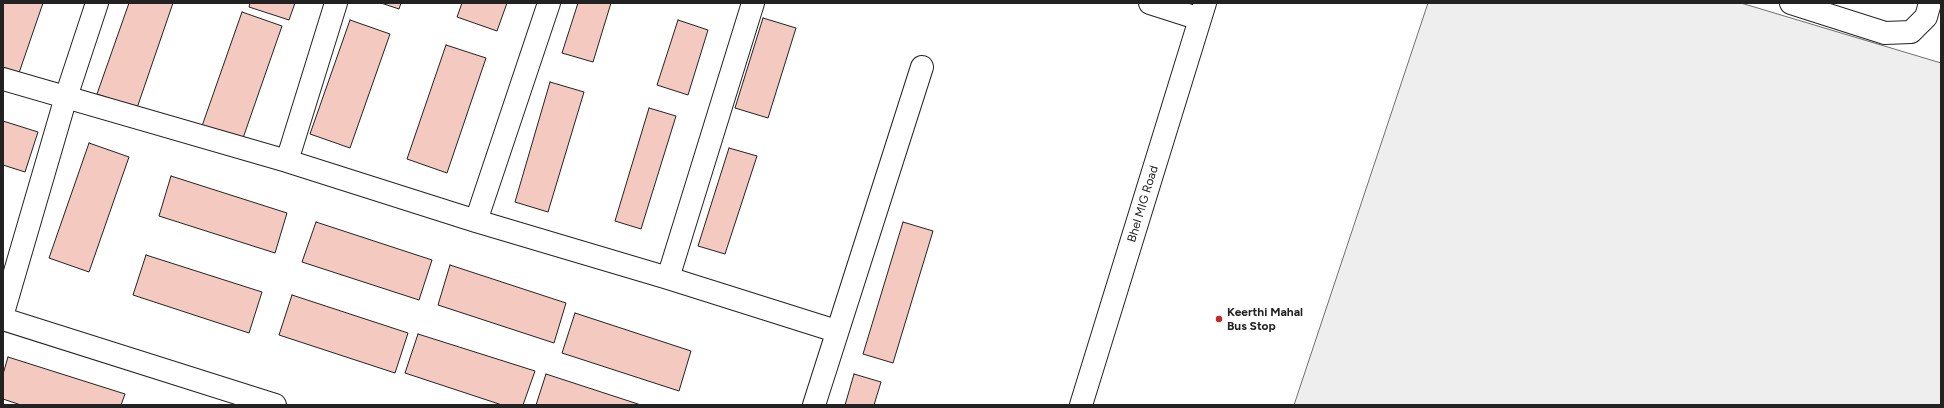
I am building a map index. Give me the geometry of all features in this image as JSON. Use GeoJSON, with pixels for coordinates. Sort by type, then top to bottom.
{"type":"FeatureCollection","features":[{"type":"Feature","properties":{"kind":"street"},"geometry":{"type":"LineString","coordinates":[[3,313],[66,97],[96,3]]}},
{"type":"Feature","properties":{"kind":"street"},"geometry":{"type":"LineString","coordinates":[[287,161],[336,3]]}},
{"type":"Feature","properties":{"kind":"street"},"geometry":{"type":"LineString","coordinates":[[476,221],[549,3]]}},
{"type":"Feature","properties":{"kind":"street"},"geometry":{"type":"LineString","coordinates":[[668,278],[753,3]]}},
{"type":"Feature","properties":{"kind":"street"},"geometry":{"type":"LineString","coordinates":[[1150,3],[1203,11]]}},
{"type":"Feature","properties":{"kind":"street"},"geometry":{"type":"LineString","coordinates":[[1791,3],[1885,33],[1911,32],[1926,16],[1930,3]]}},
{"type":"Feature","properties":{"kind":"street","name":"Bhel MIG Road"},"geometry":{"type":"LineString","coordinates":[[1081,405],[1203,11]]}},
{"type":"Feature","properties":{"kind":"street"},"geometry":{"type":"LineString","coordinates":[[814,405],[836,331],[922,67]]}},
{"type":"Feature","properties":{"kind":"street"},"geometry":{"type":"LineString","coordinates":[[3,78],[287,161],[476,221],[668,278],[836,331]]}},
{"type":"Feature","properties":{"kind":"street"},"geometry":{"type":"LineString","coordinates":[[3,319],[240,400],[275,405]]}},
{"type":"Feature","properties":{"kind":"shaded area"},"geometry":{"type":"Polygon","coordinates":[[[1428,3],[1741,3],[1941,63],[1941,405],[1294,405],[1428,3]]]}},
{"type":"Feature","properties":{"kind":"building"},"geometry":{"type":"Polygon","coordinates":[[[3,3],[43,3],[19,73],[3,67],[3,3]]]}},
{"type":"Feature","properties":{"kind":"building"},"geometry":{"type":"Polygon","coordinates":[[[129,3],[173,3],[137,108],[97,94],[129,3]]]}},
{"type":"Feature","properties":{"kind":"building"},"geometry":{"type":"Polygon","coordinates":[[[250,3],[295,3],[289,20],[249,7],[250,3]]]}},
{"type":"Feature","properties":{"kind":"building"},"geometry":{"type":"Polygon","coordinates":[[[381,3],[401,3],[399,9],[381,3]]]}},
{"type":"Feature","properties":{"kind":"building"},"geometry":{"type":"Polygon","coordinates":[[[462,3],[507,3],[497,31],[457,17],[462,3]]]}},
{"type":"Feature","properties":{"kind":"building"},"geometry":{"type":"Polygon","coordinates":[[[578,3],[611,3],[593,62],[562,53],[578,3]]]}},
{"type":"Feature","properties":{"kind":"building"},"geometry":{"type":"Polygon","coordinates":[[[242,12],[282,26],[242,141],[202,126],[242,12]]]}},
{"type":"Feature","properties":{"kind":"building"},"geometry":{"type":"Polygon","coordinates":[[[763,18],[796,28],[768,118],[735,108],[763,18]]]}},
{"type":"Feature","properties":{"kind":"building"},"geometry":{"type":"Polygon","coordinates":[[[350,20],[390,34],[350,148],[310,134],[350,20]]]}},
{"type":"Feature","properties":{"kind":"building"},"geometry":{"type":"Polygon","coordinates":[[[678,20],[708,30],[688,95],[657,85],[678,20]]]}},
{"type":"Feature","properties":{"kind":"building"},"geometry":{"type":"Polygon","coordinates":[[[446,45],[486,58],[447,173],[407,159],[446,45]]]}},
{"type":"Feature","properties":{"kind":"building"},"geometry":{"type":"Polygon","coordinates":[[[550,82],[584,92],[548,212],[515,202],[550,82]]]}},
{"type":"Feature","properties":{"kind":"building"},"geometry":{"type":"Polygon","coordinates":[[[649,108],[676,116],[641,229],[615,221],[649,108]]]}},
{"type":"Feature","properties":{"kind":"building"},"geometry":{"type":"Polygon","coordinates":[[[3,121],[38,132],[25,172],[3,165],[3,121]]]}},
{"type":"Feature","properties":{"kind":"building"},"geometry":{"type":"Polygon","coordinates":[[[89,143],[129,157],[89,272],[49,258],[89,143]]]}},
{"type":"Feature","properties":{"kind":"building"},"geometry":{"type":"Polygon","coordinates":[[[729,148],[757,156],[725,254],[698,246],[729,148]]]}},
{"type":"Feature","properties":{"kind":"building"},"geometry":{"type":"Polygon","coordinates":[[[171,176],[287,213],[275,253],[159,216],[171,176]]]}},
{"type":"Feature","properties":{"kind":"building"},"geometry":{"type":"Polygon","coordinates":[[[316,222],[432,260],[419,300],[302,262],[316,222]]]}},
{"type":"Feature","properties":{"kind":"building"},"geometry":{"type":"Polygon","coordinates":[[[903,222],[933,231],[893,363],[863,354],[903,222]]]}},
{"type":"Feature","properties":{"kind":"building"},"geometry":{"type":"Polygon","coordinates":[[[146,255],[262,292],[249,333],[133,295],[146,255]]]}},
{"type":"Feature","properties":{"kind":"building"},"geometry":{"type":"Polygon","coordinates":[[[450,265],[566,303],[554,343],[438,305],[450,265]]]}},
{"type":"Feature","properties":{"kind":"building"},"geometry":{"type":"Polygon","coordinates":[[[292,295],[408,333],[395,373],[279,335],[292,295]]]}},
{"type":"Feature","properties":{"kind":"building"},"geometry":{"type":"Polygon","coordinates":[[[575,313],[691,351],[679,391],[562,353],[575,313]]]}},
{"type":"Feature","properties":{"kind":"building"},"geometry":{"type":"Polygon","coordinates":[[[418,334],[535,371],[523,405],[502,405],[405,373],[418,334]]]}},
{"type":"Feature","properties":{"kind":"building"},"geometry":{"type":"Polygon","coordinates":[[[8,357],[125,394],[121,405],[21,405],[3,399],[3,374],[8,357]]]}},
{"type":"Feature","properties":{"kind":"building"},"geometry":{"type":"Polygon","coordinates":[[[546,374],[641,405],[536,405],[546,374]]]}},
{"type":"Feature","properties":{"kind":"building"},"geometry":{"type":"Polygon","coordinates":[[[854,374],[881,382],[874,405],[845,405],[854,374]]]}},
{"type":"Feature","properties":{"kind":"place","name":"Keerthi Mahal Bus Stop"},"geometry":{"type":"Point","coordinates":[1219,319]}}]}
